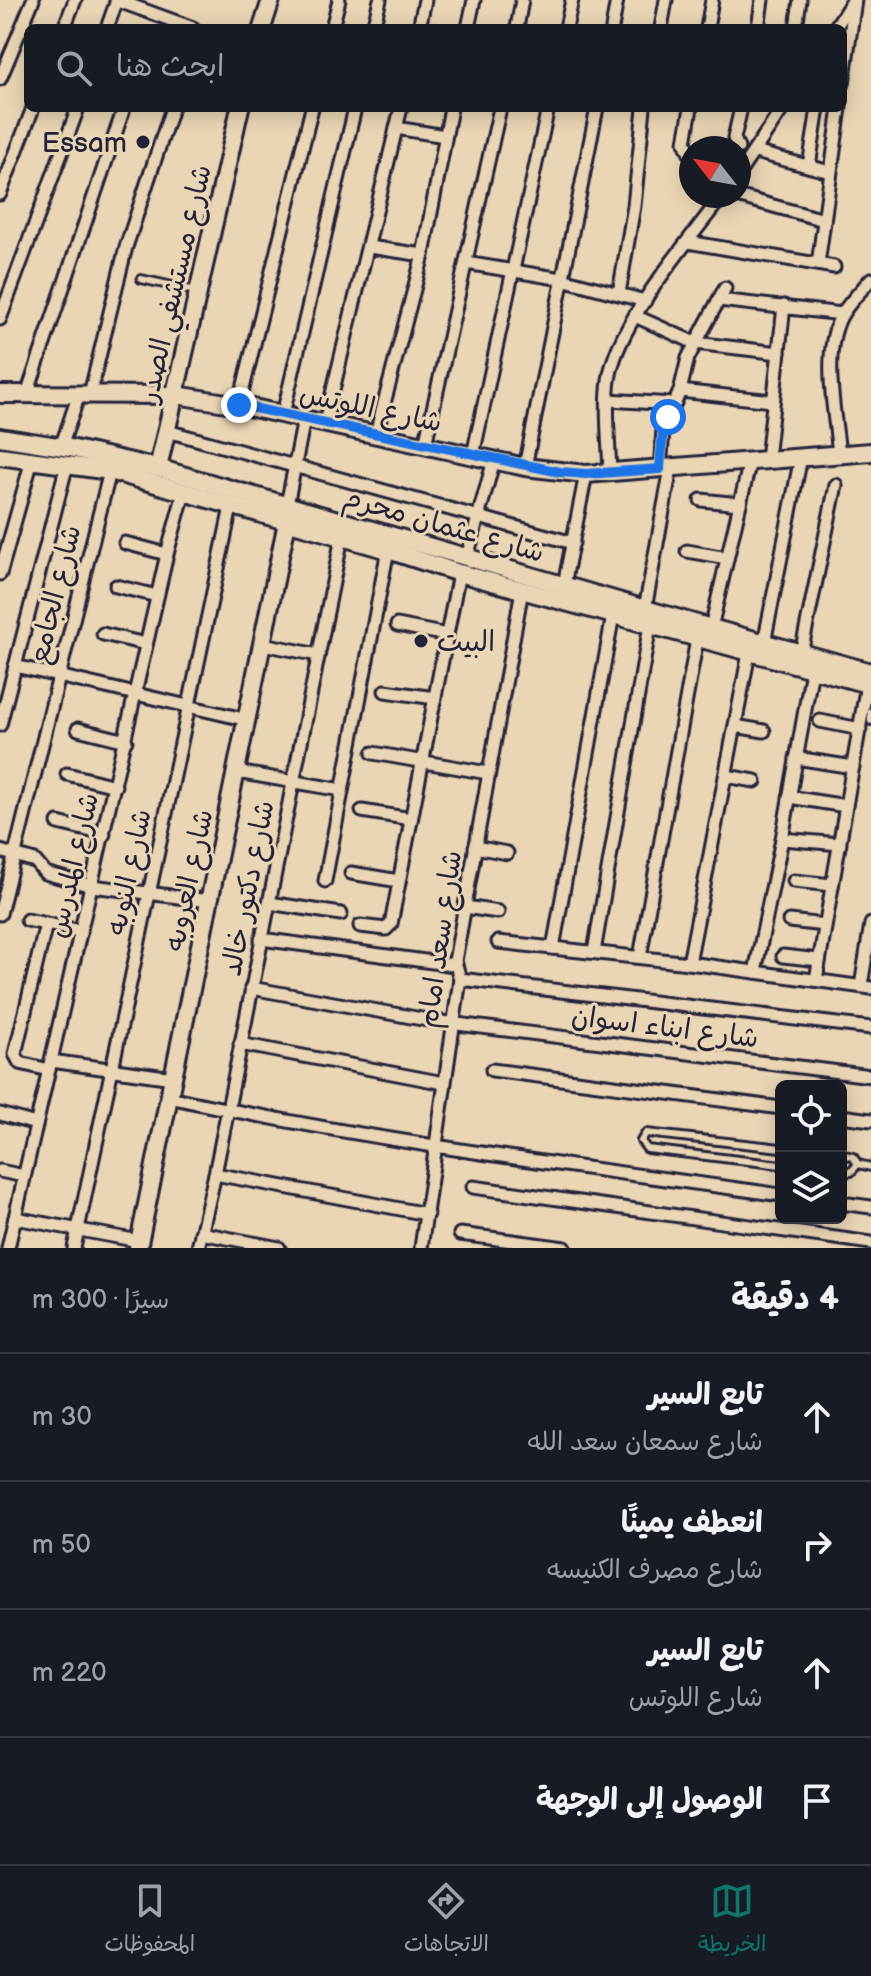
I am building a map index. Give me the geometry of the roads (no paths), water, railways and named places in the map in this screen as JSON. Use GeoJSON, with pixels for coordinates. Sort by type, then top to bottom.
{"type":"FeatureCollection","features":[{"type":"Feature","properties":{"kind":"street"},"geometry":{"type":"LineString","coordinates":[[0,79],[33,0]]}},
{"type":"Feature","properties":{"kind":"street"},"geometry":{"type":"LineString","coordinates":[[66,24],[75,0]]}},
{"type":"Feature","properties":{"kind":"street"},"geometry":{"type":"LineString","coordinates":[[108,24],[117,0],[182,24]]}},
{"type":"Feature","properties":{"kind":"street"},"geometry":{"type":"LineString","coordinates":[[263,24],[271,0]]}},
{"type":"Feature","properties":{"kind":"street"},"geometry":{"type":"LineString","coordinates":[[333,24],[339,0]]}},
{"type":"Feature","properties":{"kind":"street"},"geometry":{"type":"LineString","coordinates":[[374,24],[380,0]]}},
{"type":"Feature","properties":{"kind":"street"},"geometry":{"type":"LineString","coordinates":[[420,24],[425,0]]}},
{"type":"Feature","properties":{"kind":"street"},"geometry":{"type":"LineString","coordinates":[[469,24],[474,0]]}},
{"type":"Feature","properties":{"kind":"street"},"geometry":{"type":"LineString","coordinates":[[518,24],[522,0]]}},
{"type":"Feature","properties":{"kind":"street"},"geometry":{"type":"LineString","coordinates":[[567,24],[572,0]]}},
{"type":"Feature","properties":{"kind":"street"},"geometry":{"type":"LineString","coordinates":[[613,24],[617,0]]}},
{"type":"Feature","properties":{"kind":"street"},"geometry":{"type":"LineString","coordinates":[[662,24],[666,0]]}},
{"type":"Feature","properties":{"kind":"street"},"geometry":{"type":"LineString","coordinates":[[708,24],[712,0]]}},
{"type":"Feature","properties":{"kind":"street"},"geometry":{"type":"LineString","coordinates":[[759,24],[762,0]]}},
{"type":"Feature","properties":{"kind":"street"},"geometry":{"type":"LineString","coordinates":[[797,24],[800,0]]}},
{"type":"Feature","properties":{"kind":"street"},"geometry":{"type":"LineString","coordinates":[[838,24],[854,0]]}},
{"type":"Feature","properties":{"kind":"street"},"geometry":{"type":"LineString","coordinates":[[847,53],[854,0]]}},
{"type":"Feature","properties":{"kind":"street"},"geometry":{"type":"LineString","coordinates":[[153,24],[156,15]]}},
{"type":"Feature","properties":{"kind":"street"},"geometry":{"type":"LineString","coordinates":[[0,194],[31,112]]}},
{"type":"Feature","properties":{"kind":"street"},"geometry":{"type":"LineString","coordinates":[[0,319],[77,112]]}},
{"type":"Feature","properties":{"kind":"street"},"geometry":{"type":"LineString","coordinates":[[27,394],[123,112]]}},
{"type":"Feature","properties":{"kind":"street"},"geometry":{"type":"LineString","coordinates":[[61,447],[84,394],[126,247],[171,112]]}},
{"type":"Feature","properties":{"kind":"street","name":"شارع مستشفي الصدر"},"geometry":{"type":"LineString","coordinates":[[158,468],[239,112]]}},
{"type":"Feature","properties":{"kind":"street"},"geometry":{"type":"LineString","coordinates":[[239,405],[311,112]]}},
{"type":"Feature","properties":{"kind":"street"},"geometry":{"type":"LineString","coordinates":[[283,414],[354,112]]}},
{"type":"Feature","properties":{"kind":"street"},"geometry":{"type":"LineString","coordinates":[[325,423],[400,112]]}},
{"type":"Feature","properties":{"kind":"street"},"geometry":{"type":"LineString","coordinates":[[376,434],[423,255],[450,112]]}},
{"type":"Feature","properties":{"kind":"street"},"geometry":{"type":"LineString","coordinates":[[425,445],[499,112]]}},
{"type":"Feature","properties":{"kind":"street"},"geometry":{"type":"LineString","coordinates":[[473,455],[547,112]]}},
{"type":"Feature","properties":{"kind":"street"},"geometry":{"type":"LineString","coordinates":[[525,467],[596,112]]}},
{"type":"Feature","properties":{"kind":"street"},"geometry":{"type":"LineString","coordinates":[[619,293],[634,206],[644,112]]}},
{"type":"Feature","properties":{"kind":"street"},"geometry":{"type":"LineString","coordinates":[[686,136],[690,112]]}},
{"type":"Feature","properties":{"kind":"street"},"geometry":{"type":"LineString","coordinates":[[734,136],[740,112]]}},
{"type":"Feature","properties":{"kind":"street"},"geometry":{"type":"LineString","coordinates":[[751,157],[780,112]]}},
{"type":"Feature","properties":{"kind":"street"},"geometry":{"type":"LineString","coordinates":[[809,166],[817,112]]}},
{"type":"Feature","properties":{"kind":"street"},"geometry":{"type":"LineString","coordinates":[[818,264],[839,112]]}},
{"type":"Feature","properties":{"kind":"street"},"geometry":{"type":"LineString","coordinates":[[396,128],[445,136]]}},
{"type":"Feature","properties":{"kind":"street"},"geometry":{"type":"LineString","coordinates":[[753,154],[830,172]]}},
{"type":"Feature","properties":{"kind":"street"},"geometry":{"type":"LineString","coordinates":[[751,200],[824,220]]}},
{"type":"Feature","properties":{"kind":"street"},"geometry":{"type":"LineString","coordinates":[[610,473],[608,400],[615,356],[635,316],[713,208]]}},
{"type":"Feature","properties":{"kind":"street"},"geometry":{"type":"LineString","coordinates":[[688,242],[834,267]]}},
{"type":"Feature","properties":{"kind":"street"},"geometry":{"type":"LineString","coordinates":[[369,247],[423,255]]}},
{"type":"Feature","properties":{"kind":"street"},"geometry":{"type":"LineString","coordinates":[[466,263],[562,279],[645,301]]}},
{"type":"Feature","properties":{"kind":"street"},"geometry":{"type":"LineString","coordinates":[[839,454],[831,350],[842,314],[871,279]]}},
{"type":"Feature","properties":{"kind":"street"},"geometry":{"type":"LineString","coordinates":[[594,952],[647,617],[666,468],[663,430],[680,391],[695,343],[725,288]]}},
{"type":"Feature","properties":{"kind":"street"},"geometry":{"type":"LineString","coordinates":[[719,300],[842,314]]}},
{"type":"Feature","properties":{"kind":"street"},"geometry":{"type":"LineString","coordinates":[[711,628],[740,504],[759,460],[773,401],[784,306]]}},
{"type":"Feature","properties":{"kind":"street"},"geometry":{"type":"LineString","coordinates":[[635,316],[695,343],[779,353]]}},
{"type":"Feature","properties":{"kind":"street"},"geometry":{"type":"LineString","coordinates":[[680,391],[773,401]]}},
{"type":"Feature","properties":{"kind":"street","name":"شارع اللوتس"},"geometry":{"type":"LineString","coordinates":[[0,394],[176,395],[283,414],[525,467],[586,474],[871,452]]}},
{"type":"Feature","properties":{"kind":"street"},"geometry":{"type":"LineString","coordinates":[[608,400],[673,404]]}},
{"type":"Feature","properties":{"kind":"street"},"geometry":{"type":"LineString","coordinates":[[287,514],[304,419]]}},
{"type":"Feature","properties":{"kind":"street"},"geometry":{"type":"LineString","coordinates":[[167,431],[573,543]]}},
{"type":"Feature","properties":{"kind":"street","name":"شارع عثمان محرم"},"geometry":{"type":"LineString","coordinates":[[0,437],[158,468],[342,537],[389,543]]}},
{"type":"Feature","properties":{"kind":"street"},"geometry":{"type":"LineString","coordinates":[[764,643],[801,457]]}},
{"type":"Feature","properties":{"kind":"street"},"geometry":{"type":"LineString","coordinates":[[0,574],[32,460]]}},
{"type":"Feature","properties":{"kind":"street","name":"شارع عثمان محرم"},"geometry":{"type":"LineString","coordinates":[[1,461],[32,460],[110,471],[231,507],[287,514],[463,565],[564,585],[697,639],[870,683]]}},
{"type":"Feature","properties":{"kind":"street"},"geometry":{"type":"LineString","coordinates":[[360,926],[389,927],[447,635],[463,565],[494,460]]}},
{"type":"Feature","properties":{"kind":"street"},"geometry":{"type":"LineString","coordinates":[[0,725],[67,464]]}},
{"type":"Feature","properties":{"kind":"street","name":"شارع الجامع"},"geometry":{"type":"LineString","coordinates":[[0,914],[110,471]]}},
{"type":"Feature","properties":{"kind":"street"},"geometry":{"type":"LineString","coordinates":[[564,585],[586,474]]}},
{"type":"Feature","properties":{"kind":"street"},"geometry":{"type":"LineString","coordinates":[[801,653],[836,485]]}},
{"type":"Feature","properties":{"kind":"street","name":"شارع المدرس"},"geometry":{"type":"LineString","coordinates":[[8,1248],[157,596],[184,493]]}},
{"type":"Feature","properties":{"kind":"street"},"geometry":{"type":"LineString","coordinates":[[701,500],[740,504]]}},
{"type":"Feature","properties":{"kind":"street","name":"شارع النوبه"},"geometry":{"type":"LineString","coordinates":[[74,1248],[231,507]]}},
{"type":"Feature","properties":{"kind":"street","name":"شارع العروبه"},"geometry":{"type":"LineString","coordinates":[[138,1245],[248,720],[287,514]]}},
{"type":"Feature","properties":{"kind":"street","name":"شارع دكتور خالد"},"geometry":{"type":"LineString","coordinates":[[198,1248],[342,537]]}},
{"type":"Feature","properties":{"kind":"street"},"geometry":{"type":"LineString","coordinates":[[125,543],[167,554]]}},
{"type":"Feature","properties":{"kind":"street"},"geometry":{"type":"LineString","coordinates":[[325,881],[389,543]]}},
{"type":"Feature","properties":{"kind":"street"},"geometry":{"type":"LineString","coordinates":[[687,551],[727,558]]}},
{"type":"Feature","properties":{"kind":"street","name":"شارع عثمان محرم"},"geometry":{"type":"LineString","coordinates":[[463,565],[522,590],[613,615],[647,617],[711,628],[801,653],[870,683]]}},
{"type":"Feature","properties":{"kind":"street"},"geometry":{"type":"LineString","coordinates":[[116,586],[157,596]]}},
{"type":"Feature","properties":{"kind":"street","name":"شارع سعد امام"},"geometry":{"type":"LineString","coordinates":[[421,1248],[460,979],[455,965],[522,590]]}},
{"type":"Feature","properties":{"kind":"street"},"geometry":{"type":"LineString","coordinates":[[553,948],[613,615]]}},
{"type":"Feature","properties":{"kind":"street"},"geometry":{"type":"LineString","coordinates":[[397,625],[447,635]]}},
{"type":"Feature","properties":{"kind":"street"},"geometry":{"type":"LineString","coordinates":[[103,634],[146,644]]}},
{"type":"Feature","properties":{"kind":"street"},"geometry":{"type":"LineString","coordinates":[[640,957],[697,639]]}},
{"type":"Feature","properties":{"kind":"street"},"geometry":{"type":"LineString","coordinates":[[263,644],[318,655]]}},
{"type":"Feature","properties":{"kind":"street"},"geometry":{"type":"LineString","coordinates":[[689,963],[749,653]]}},
{"type":"Feature","properties":{"kind":"street"},"geometry":{"type":"LineString","coordinates":[[15,666],[248,720]]}},
{"type":"Feature","properties":{"kind":"street"},"geometry":{"type":"LineString","coordinates":[[755,972],[812,670]]}},
{"type":"Feature","properties":{"kind":"street"},"geometry":{"type":"LineString","coordinates":[[816,980],[870,683]]}},
{"type":"Feature","properties":{"kind":"street"},"geometry":{"type":"LineString","coordinates":[[385,691],[435,698]]}},
{"type":"Feature","properties":{"kind":"street"},"geometry":{"type":"LineString","coordinates":[[820,721],[860,729]]}},
{"type":"Feature","properties":{"kind":"street"},"geometry":{"type":"LineString","coordinates":[[735,726],[764,731]]}},
{"type":"Feature","properties":{"kind":"street"},"geometry":{"type":"LineString","coordinates":[[78,729],[126,741]]}},
{"type":"Feature","properties":{"kind":"street"},"geometry":{"type":"LineString","coordinates":[[373,753],[488,773]]}},
{"type":"Feature","properties":{"kind":"street"},"geometry":{"type":"LineString","coordinates":[[796,758],[853,767]]}},
{"type":"Feature","properties":{"kind":"street"},"geometry":{"type":"LineString","coordinates":[[237,772],[342,790]]}},
{"type":"Feature","properties":{"kind":"street"},"geometry":{"type":"LineString","coordinates":[[67,774],[115,786]]}},
{"type":"Feature","properties":{"kind":"street"},"geometry":{"type":"LineString","coordinates":[[726,776],[755,781]]}},
{"type":"Feature","properties":{"kind":"street"},"geometry":{"type":"LineString","coordinates":[[789,797],[846,806]]}},
{"type":"Feature","properties":{"kind":"street"},"geometry":{"type":"LineString","coordinates":[[362,811],[411,819]]}},
{"type":"Feature","properties":{"kind":"street"},"geometry":{"type":"LineString","coordinates":[[58,823],[104,834]]}},
{"type":"Feature","properties":{"kind":"street"},"geometry":{"type":"LineString","coordinates":[[782,839],[840,844]]}},
{"type":"Feature","properties":{"kind":"street"},"geometry":{"type":"LineString","coordinates":[[475,847],[507,853]]}},
{"type":"Feature","properties":{"kind":"street"},"geometry":{"type":"LineString","coordinates":[[0,851],[35,861],[45,873],[92,886],[210,901]]}},
{"type":"Feature","properties":{"kind":"street"},"geometry":{"type":"LineString","coordinates":[[351,873],[399,881]]}},
{"type":"Feature","properties":{"kind":"street"},"geometry":{"type":"LineString","coordinates":[[794,881],[832,885]]}},
{"type":"Feature","properties":{"kind":"street"},"geometry":{"type":"LineString","coordinates":[[269,903],[341,914]]}},
{"type":"Feature","properties":{"kind":"street"},"geometry":{"type":"LineString","coordinates":[[465,907],[498,912]]}},
{"type":"Feature","properties":{"kind":"street"},"geometry":{"type":"LineString","coordinates":[[27,920],[81,931]]}},
{"type":"Feature","properties":{"kind":"street"},"geometry":{"type":"LineString","coordinates":[[789,921],[825,925]]}},
{"type":"Feature","properties":{"kind":"street"},"geometry":{"type":"LineString","coordinates":[[46,924],[15,1054],[20,1063],[111,1069],[173,1078]]}},
{"type":"Feature","properties":{"kind":"street"},"geometry":{"type":"LineString","coordinates":[[498,942],[866,987],[871,924]]}},
{"type":"Feature","properties":{"kind":"street"},"geometry":{"type":"LineString","coordinates":[[261,939],[455,965]]}},
{"type":"Feature","properties":{"kind":"street"},"geometry":{"type":"LineString","coordinates":[[783,956],[819,960]]}},
{"type":"Feature","properties":{"kind":"street"},"geometry":{"type":"LineString","coordinates":[[460,979],[871,1028]]}},
{"type":"Feature","properties":{"kind":"street","name":"شارع ابناء اسوان"},"geometry":{"type":"LineString","coordinates":[[251,988],[453,1023],[871,1076]]}},
{"type":"Feature","properties":{"kind":"street"},"geometry":{"type":"LineString","coordinates":[[240,1044],[444,1083]]}},
{"type":"Feature","properties":{"kind":"street"},"geometry":{"type":"LineString","coordinates":[[492,1070],[775,1107]]}},
{"type":"Feature","properties":{"kind":"street"},"geometry":{"type":"LineString","coordinates":[[169,1097],[436,1146],[775,1194]]}},
{"type":"Feature","properties":{"kind":"street"},"geometry":{"type":"LineString","coordinates":[[0,1114],[36,1124]]}},
{"type":"Feature","properties":{"kind":"street"},"geometry":{"type":"LineString","coordinates":[[847,1117],[871,1120]]}},
{"type":"Feature","properties":{"kind":"street"},"geometry":{"type":"LineString","coordinates":[[0,1171],[24,1176]]}},
{"type":"Feature","properties":{"kind":"street"},"geometry":{"type":"LineString","coordinates":[[215,1174],[427,1214]]}},
{"type":"Feature","properties":{"kind":"street"},"geometry":{"type":"LineString","coordinates":[[473,1187],[871,1243]]}},
{"type":"Feature","properties":{"kind":"street"},"geometry":{"type":"LineString","coordinates":[[847,1204],[871,1207]]}},
{"type":"Feature","properties":{"kind":"street"},"geometry":{"type":"LineString","coordinates":[[15,1218],[138,1245]]}},
{"type":"Feature","properties":{"kind":"street"},"geometry":{"type":"LineString","coordinates":[[201,1233],[279,1248]]}},
{"type":"Feature","properties":{"kind":"street"},"geometry":{"type":"LineString","coordinates":[[460,1234],[565,1248]]}},
{"type":"Feature","properties":{"kind":"lane"},"geometry":{"type":"LineString","coordinates":[[141,279],[197,291]]}},
{"type":"Feature","properties":{"kind":"lane"},"geometry":{"type":"LineString","coordinates":[[871,712],[871,721]]}},
{"type":"Feature","properties":{"kind":"lane"},"geometry":{"type":"LineString","coordinates":[[775,1147],[646,1133],[641,1141],[647,1149],[775,1164]]}},
{"type":"Feature","properties":{"kind":"lane"},"geometry":{"type":"LineString","coordinates":[[847,1156],[853,1157],[858,1164],[871,1167]]}},
{"type":"Feature","properties":{"kind":"lane"},"geometry":{"type":"LineString","coordinates":[[847,1172],[858,1164]]}},
{"type":"Feature","properties":{"kind":"place","name":"Essam"},"geometry":{"type":"Point","coordinates":[143,142]}},
{"type":"Feature","properties":{"kind":"place","name":"البيت"},"geometry":{"type":"Point","coordinates":[421,641]}}]}
